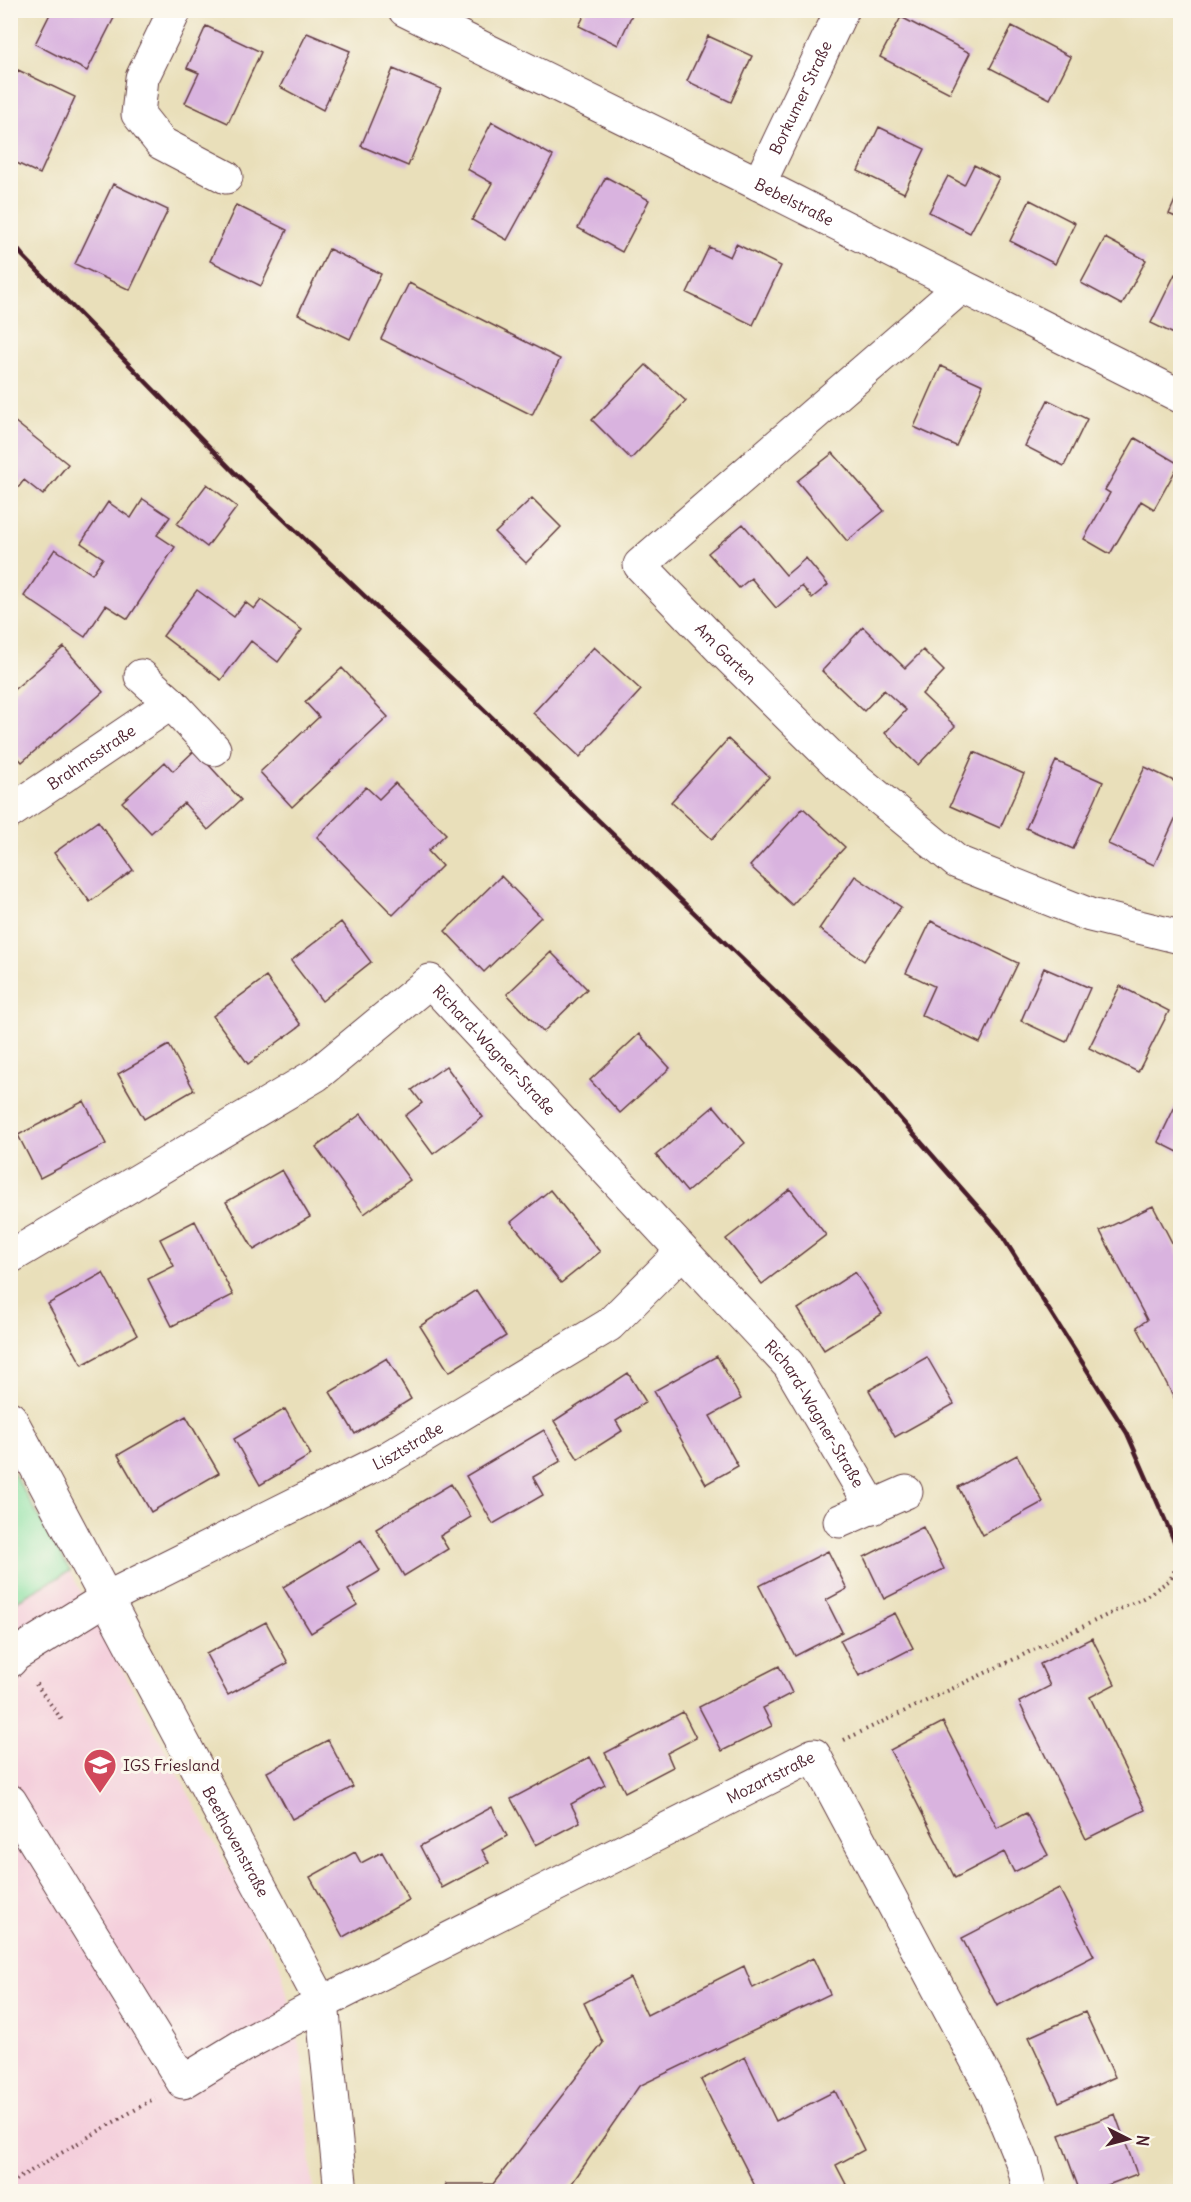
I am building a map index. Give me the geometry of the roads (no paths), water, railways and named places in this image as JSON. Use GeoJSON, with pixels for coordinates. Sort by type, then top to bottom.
{"type":"FeatureCollection","features":[{"type":"Feature","properties":{"kind":"street"},"geometry":{"type":"LineString","coordinates":[[175,10],[142,78],[138,114],[160,143],[225,177]]}},
{"type":"Feature","properties":{"kind":"street","name":"Bebelstraße"},"geometry":{"type":"LineString","coordinates":[[405,10],[759,183],[1180,396]]}},
{"type":"Feature","properties":{"kind":"street","name":"Borkumer Straße"},"geometry":{"type":"LineString","coordinates":[[759,183],[842,10]]}},
{"type":"Feature","properties":{"kind":"street","name":"Am Garten"},"geometry":{"type":"LineString","coordinates":[[961,287],[640,565],[722,650],[839,765],[957,862],[1090,915],[1180,937]]}},
{"type":"Feature","properties":{"kind":"street"},"geometry":{"type":"LineString","coordinates":[[141,676],[171,703],[214,749]]}},
{"type":"Feature","properties":{"kind":"street","name":"Brahmsstraße"},"geometry":{"type":"LineString","coordinates":[[10,812],[171,703]]}},
{"type":"Feature","properties":{"kind":"street","name":"Richard-Wagner-Straße"},"geometry":{"type":"LineString","coordinates":[[10,1257],[316,1075],[430,981],[789,1365],[873,1508]]}},
{"type":"Feature","properties":{"kind":"street","name":"Lisztstraße"},"geometry":{"type":"LineString","coordinates":[[13,1658],[107,1598],[388,1458],[609,1325],[682,1252]]}},
{"type":"Feature","properties":{"kind":"street","name":"Beethovenstraße"},"geometry":{"type":"LineString","coordinates":[[10,1418],[322,2003],[341,2192]]}},
{"type":"Feature","properties":{"kind":"street","name":"Richard-Wagner-Straße"},"geometry":{"type":"LineString","coordinates":[[840,1521],[906,1492]]}},
{"type":"Feature","properties":{"kind":"street","name":"Mozartstraße"},"geometry":{"type":"LineString","coordinates":[[10,1801],[183,2082],[242,2046],[322,2003],[813,1755],[993,2091],[1023,2164],[1030,2192]]}},
{"type":"Feature","properties":{"kind":"railway"},"geometry":{"type":"LineString","coordinates":[[10,240],[235,473],[861,1074],[999,1231],[1127,1433],[1180,1554]]}},
{"type":"Feature","properties":{"kind":"place","name":"IGS Friesland"},"geometry":{"type":"Point","coordinates":[100,1794]}}]}
